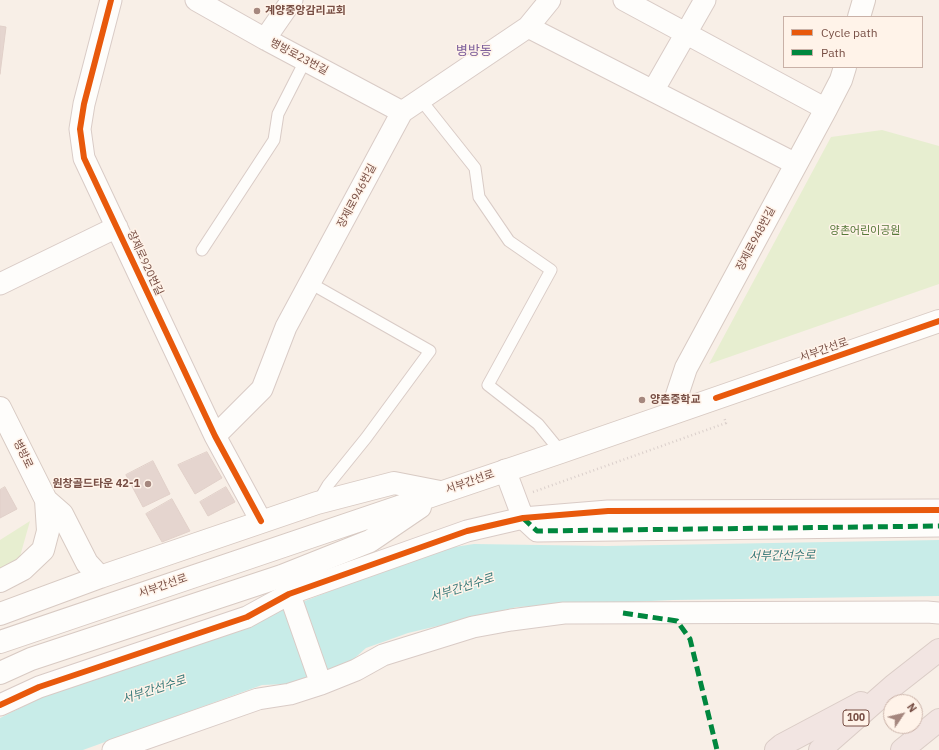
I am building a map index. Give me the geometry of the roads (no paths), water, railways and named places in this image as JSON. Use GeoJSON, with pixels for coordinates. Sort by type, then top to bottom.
{"type":"FeatureCollection","features":[{"type":"Feature","properties":{"kind":"highway","name":"100"},"geometry":{"type":"LineString","coordinates":[[820,750],[892,686],[939,650]]}},
{"type":"Feature","properties":{"kind":"highway"},"geometry":{"type":"LineString","coordinates":[[776,750],[782,744],[892,686]]}},
{"type":"Feature","properties":{"kind":"highway"},"geometry":{"type":"LineString","coordinates":[[902,750],[939,720]]}},
{"type":"Feature","properties":{"kind":"street","name":"장제로920번길"},"geometry":{"type":"LineString","coordinates":[[111,0],[84,104],[80,129],[84,158],[215,436],[261,521]]}},
{"type":"Feature","properties":{"kind":"street","name":"병방로23번길"},"geometry":{"type":"LineString","coordinates":[[196,0],[305,61],[402,112]]}},
{"type":"Feature","properties":{"kind":"street"},"geometry":{"type":"LineString","coordinates":[[265,39],[292,0]]}},
{"type":"Feature","properties":{"kind":"street","name":"장제로946번길"},"geometry":{"type":"LineString","coordinates":[[215,436],[262,389],[286,327],[402,112],[528,27],[550,0]]}},
{"type":"Feature","properties":{"kind":"street"},"geometry":{"type":"LineString","coordinates":[[624,0],[826,109]]}},
{"type":"Feature","properties":{"kind":"street"},"geometry":{"type":"LineString","coordinates":[[653,91],[705,0]]}},
{"type":"Feature","properties":{"kind":"street"},"geometry":{"type":"LineString","coordinates":[[860,16],[864,0]]}},
{"type":"Feature","properties":{"kind":"street"},"geometry":{"type":"LineString","coordinates":[[528,27],[796,164]]}},
{"type":"Feature","properties":{"kind":"street","name":"장제로948번길"},"geometry":{"type":"LineString","coordinates":[[671,413],[686,368],[826,109],[841,80],[845,68]]}},
{"type":"Feature","properties":{"kind":"street"},"geometry":{"type":"LineString","coordinates":[[0,284],[117,227]]}},
{"type":"Feature","properties":{"kind":"street","name":"서부간선로"},"geometry":{"type":"LineString","coordinates":[[0,642],[561,452],[939,321]]}},
{"type":"Feature","properties":{"kind":"street","name":"병방로"},"geometry":{"type":"LineString","coordinates":[[0,408],[46,500]]}},
{"type":"Feature","properties":{"kind":"street"},"geometry":{"type":"LineString","coordinates":[[505,470],[523,518],[537,531],[939,526]]}},
{"type":"Feature","properties":{"kind":"street"},"geometry":{"type":"LineString","coordinates":[[0,614],[100,577],[317,503],[394,483],[441,492]]}},
{"type":"Feature","properties":{"kind":"street"},"geometry":{"type":"LineString","coordinates":[[0,705],[40,687],[247,617],[370,541],[441,492]]}},
{"type":"Feature","properties":{"kind":"street"},"geometry":{"type":"LineString","coordinates":[[46,500],[62,514],[87,563],[100,577]]}},
{"type":"Feature","properties":{"kind":"street"},"geometry":{"type":"LineString","coordinates":[[0,581],[23,569],[43,550],[48,531],[46,500]]}},
{"type":"Feature","properties":{"kind":"street"},"geometry":{"type":"LineString","coordinates":[[0,673],[31,659],[288,591],[467,531],[523,518],[608,512],[939,510]]}},
{"type":"Feature","properties":{"kind":"street"},"geometry":{"type":"LineString","coordinates":[[288,591],[320,681]]}},
{"type":"Feature","properties":{"kind":"street"},"geometry":{"type":"LineString","coordinates":[[113,750],[258,699],[290,694],[320,681],[356,670],[384,655],[473,627],[511,620],[564,613],[939,613]]}},
{"type":"Feature","properties":{"kind":"lane"},"geometry":{"type":"LineString","coordinates":[[202,250],[274,140],[278,114],[305,61]]}},
{"type":"Feature","properties":{"kind":"lane"},"geometry":{"type":"LineString","coordinates":[[421,100],[475,168],[479,198],[509,241],[551,270],[488,385],[538,424],[561,452]]}},
{"type":"Feature","properties":{"kind":"lane"},"geometry":{"type":"LineString","coordinates":[[310,283],[430,351],[366,438],[328,485],[317,503]]}},
{"type":"Feature","properties":{"kind":"water","name":"서부간선수로"},"geometry":{"type":"Polygon","coordinates":[[[939,540],[939,596],[673,600],[517,607],[408,633],[366,648],[347,665],[287,684],[262,685],[83,750],[0,750],[0,718],[46,695],[236,628],[435,550],[474,544],[606,546],[939,540]]]}},
{"type":"Feature","properties":{"kind":"place","name":"계양중앙감리교회"},"geometry":{"type":"Point","coordinates":[257,11]}},
{"type":"Feature","properties":{"kind":"place","name":"양촌중학교"},"geometry":{"type":"Point","coordinates":[642,400]}},
{"type":"Feature","properties":{"kind":"place","name":"원창골드타운 42-1"},"geometry":{"type":"Point","coordinates":[148,484]}},
{"type":"Feature","properties":{"kind":"district","name":"병방동"},"geometry":{"type":"Point","coordinates":[474,51]}},
{"type":"Feature","properties":{"kind":"park label","name":"양촌어린이공원"},"geometry":{"type":"Point","coordinates":[865,231]}}]}
